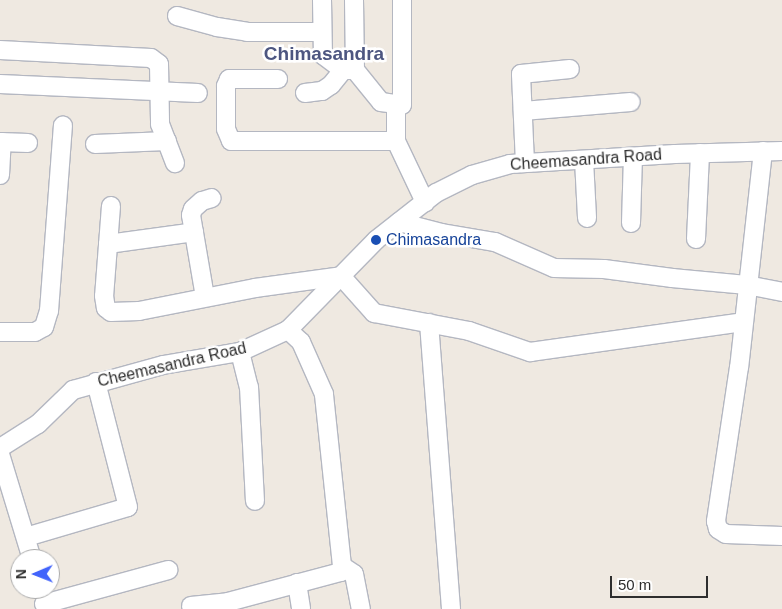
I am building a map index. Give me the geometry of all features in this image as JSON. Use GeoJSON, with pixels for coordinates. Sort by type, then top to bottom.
{"type":"FeatureCollection","features":[{"type":"Feature","properties":{"kind":"street"},"geometry":{"type":"LineString","coordinates":[[322,0],[323,54],[349,70],[381,102],[402,106],[402,0]]}},
{"type":"Feature","properties":{"kind":"street"},"geometry":{"type":"LineString","coordinates":[[305,93],[322,91],[349,70],[354,0]]}},
{"type":"Feature","properties":{"kind":"street"},"geometry":{"type":"LineString","coordinates":[[177,16],[217,27],[247,32],[322,32]]}},
{"type":"Feature","properties":{"kind":"street"},"geometry":{"type":"LineString","coordinates":[[0,50],[151,58],[159,64],[160,124],[175,163]]}},
{"type":"Feature","properties":{"kind":"street"},"geometry":{"type":"LineString","coordinates":[[525,163],[521,74],[570,69]]}},
{"type":"Feature","properties":{"kind":"street"},"geometry":{"type":"LineString","coordinates":[[278,79],[229,79],[226,86],[226,129],[231,141],[396,142]]}},
{"type":"Feature","properties":{"kind":"street"},"geometry":{"type":"LineString","coordinates":[[0,84],[198,93]]}},
{"type":"Feature","properties":{"kind":"street"},"geometry":{"type":"LineString","coordinates":[[523,110],[631,102]]}},
{"type":"Feature","properties":{"kind":"street"},"geometry":{"type":"LineString","coordinates":[[396,105],[396,142],[425,202]]}},
{"type":"Feature","properties":{"kind":"street"},"geometry":{"type":"LineString","coordinates":[[0,332],[35,332],[44,327],[49,311],[62,126]]}},
{"type":"Feature","properties":{"kind":"street"},"geometry":{"type":"LineString","coordinates":[[95,144],[167,141]]}},
{"type":"Feature","properties":{"kind":"street"},"geometry":{"type":"LineString","coordinates":[[0,175],[1,142],[28,143]]}},
{"type":"Feature","properties":{"kind":"street"},"geometry":{"type":"LineString","coordinates":[[762,151],[739,366],[716,521],[718,529],[726,534],[782,536]]}},
{"type":"Feature","properties":{"kind":"street","name":"Cheemasandra Road"},"geometry":{"type":"LineString","coordinates":[[0,448],[38,424],[73,390],[96,382],[163,365],[240,352],[288,330],[376,240],[436,193],[472,174],[510,164],[782,151]]}},
{"type":"Feature","properties":{"kind":"street"},"geometry":{"type":"LineString","coordinates":[[696,239],[700,154]]}},
{"type":"Feature","properties":{"kind":"street"},"geometry":{"type":"LineString","coordinates":[[631,223],[634,157]]}},
{"type":"Feature","properties":{"kind":"street"},"geometry":{"type":"LineString","coordinates":[[584,160],[587,218]]}},
{"type":"Feature","properties":{"kind":"street"},"geometry":{"type":"LineString","coordinates":[[205,297],[191,215],[193,209],[202,201],[212,198]]}},
{"type":"Feature","properties":{"kind":"street"},"geometry":{"type":"LineString","coordinates":[[111,206],[104,296],[106,308],[110,312],[139,311],[205,297],[341,276],[374,313],[485,336],[530,352],[743,322]]}},
{"type":"Feature","properties":{"kind":"street"},"geometry":{"type":"LineString","coordinates":[[399,222],[442,233],[496,242],[554,268],[604,269],[747,285],[782,292]]}},
{"type":"Feature","properties":{"kind":"street"},"geometry":{"type":"LineString","coordinates":[[108,244],[194,232]]}},
{"type":"Feature","properties":{"kind":"street"},"geometry":{"type":"LineString","coordinates":[[429,323],[451,609]]}},
{"type":"Feature","properties":{"kind":"street"},"geometry":{"type":"LineString","coordinates":[[191,606],[228,602],[341,572],[342,566],[324,394],[301,342],[288,330]]}},
{"type":"Feature","properties":{"kind":"street"},"geometry":{"type":"LineString","coordinates":[[240,352],[249,387],[256,501]]}},
{"type":"Feature","properties":{"kind":"street"},"geometry":{"type":"LineString","coordinates":[[26,537],[128,507],[96,382]]}},
{"type":"Feature","properties":{"kind":"street"},"geometry":{"type":"LineString","coordinates":[[0,454],[29,549]]}},
{"type":"Feature","properties":{"kind":"street"},"geometry":{"type":"LineString","coordinates":[[342,566],[354,574],[361,609]]}},
{"type":"Feature","properties":{"kind":"street"},"geometry":{"type":"LineString","coordinates":[[43,601],[168,570]]}},
{"type":"Feature","properties":{"kind":"street"},"geometry":{"type":"LineString","coordinates":[[297,583],[301,609]]}},
{"type":"Feature","properties":{"kind":"place","name":"Chimasandra"},"geometry":{"type":"Point","coordinates":[376,240]}},
{"type":"Feature","properties":{"kind":"district","name":"Chimasandra"},"geometry":{"type":"Point","coordinates":[324,54]}}]}
